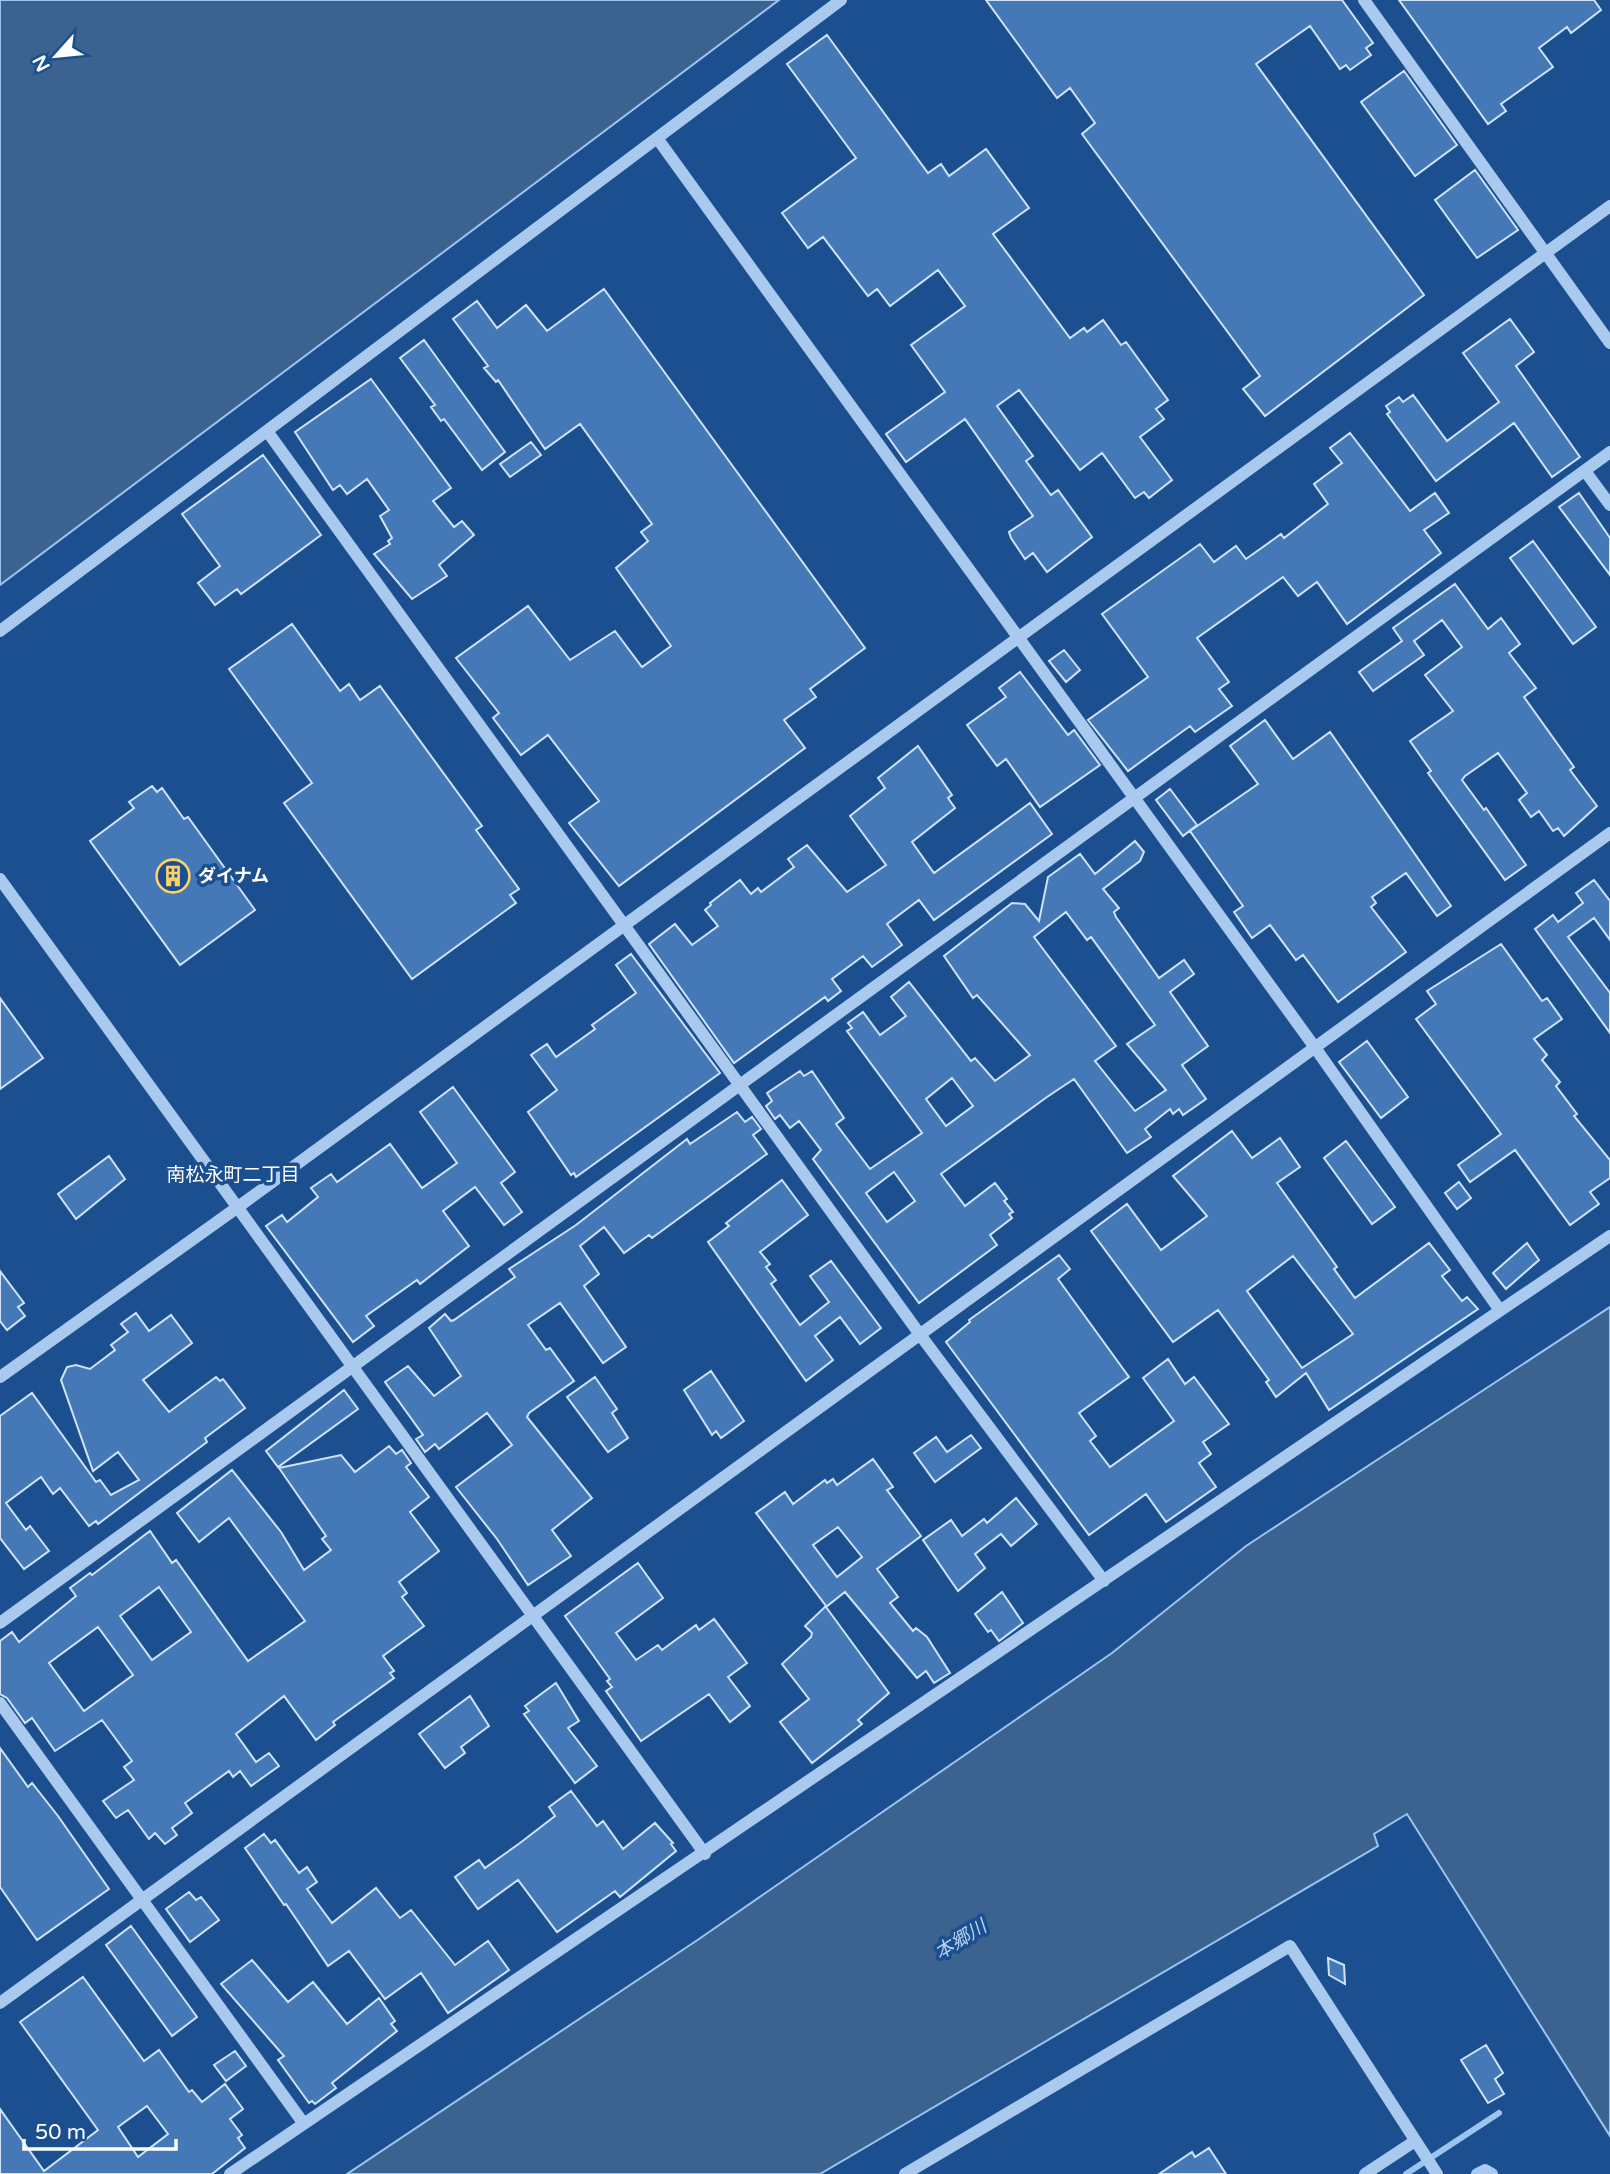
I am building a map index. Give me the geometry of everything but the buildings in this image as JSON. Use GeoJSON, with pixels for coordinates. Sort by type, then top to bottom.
{"type":"FeatureCollection","features":[{"type":"Feature","properties":{"kind":"street"},"geometry":{"type":"LineString","coordinates":[[0,631],[841,0]]}},
{"type":"Feature","properties":{"kind":"street"},"geometry":{"type":"LineString","coordinates":[[1364,0],[1610,343]]}},
{"type":"Feature","properties":{"kind":"street"},"geometry":{"type":"LineString","coordinates":[[657,138],[1316,1049],[1499,1309]]}},
{"type":"Feature","properties":{"kind":"street"},"geometry":{"type":"LineString","coordinates":[[2,1373],[238,1207],[1610,206]]}},
{"type":"Feature","properties":{"kind":"street"},"geometry":{"type":"LineString","coordinates":[[267,431],[921,1336],[1104,1581]]}},
{"type":"Feature","properties":{"kind":"street"},"geometry":{"type":"LineString","coordinates":[[0,1623],[1610,452]]}},
{"type":"Feature","properties":{"kind":"street"},"geometry":{"type":"LineString","coordinates":[[1585,471],[1610,505]]}},
{"type":"Feature","properties":{"kind":"street"},"geometry":{"type":"LineString","coordinates":[[0,2003],[1610,833]]}},
{"type":"Feature","properties":{"kind":"street"},"geometry":{"type":"LineString","coordinates":[[0,879],[705,1854]]}},
{"type":"Feature","properties":{"kind":"street"},"geometry":{"type":"LineString","coordinates":[[230,2174],[705,1854],[1499,1309],[1610,1236]]}},
{"type":"Feature","properties":{"kind":"street"},"geometry":{"type":"LineString","coordinates":[[0,1703],[304,2124]]}},
{"type":"Feature","properties":{"kind":"street"},"geometry":{"type":"LineString","coordinates":[[905,2174],[1290,1946],[1437,2174]]}},
{"type":"Feature","properties":{"kind":"street"},"geometry":{"type":"LineString","coordinates":[[1365,2174],[1415,2141]]}},
{"type":"Feature","properties":{"kind":"water"},"geometry":{"type":"Polygon","coordinates":[[[0,0],[779,0],[0,585],[0,0]]]}},
{"type":"Feature","properties":{"kind":"water","name":"本郷川"},"geometry":{"type":"Polygon","coordinates":[[[1610,1307],[1610,2136],[1407,1814],[1374,1834],[1378,1846],[820,2174],[347,2174],[699,1939],[1112,1653],[1246,1546],[1610,1307]]]}},
{"type":"Feature","properties":{"kind":"waterway"},"geometry":{"type":"LineString","coordinates":[[1406,2174],[1499,2113]]}},
{"type":"Feature","properties":{"kind":"place","name":"ダイナム"},"geometry":{"type":"Point","coordinates":[173,876]}},
{"type":"Feature","properties":{"kind":"district","name":"南松永町二丁目"},"geometry":{"type":"Point","coordinates":[233,1174]}}]}
